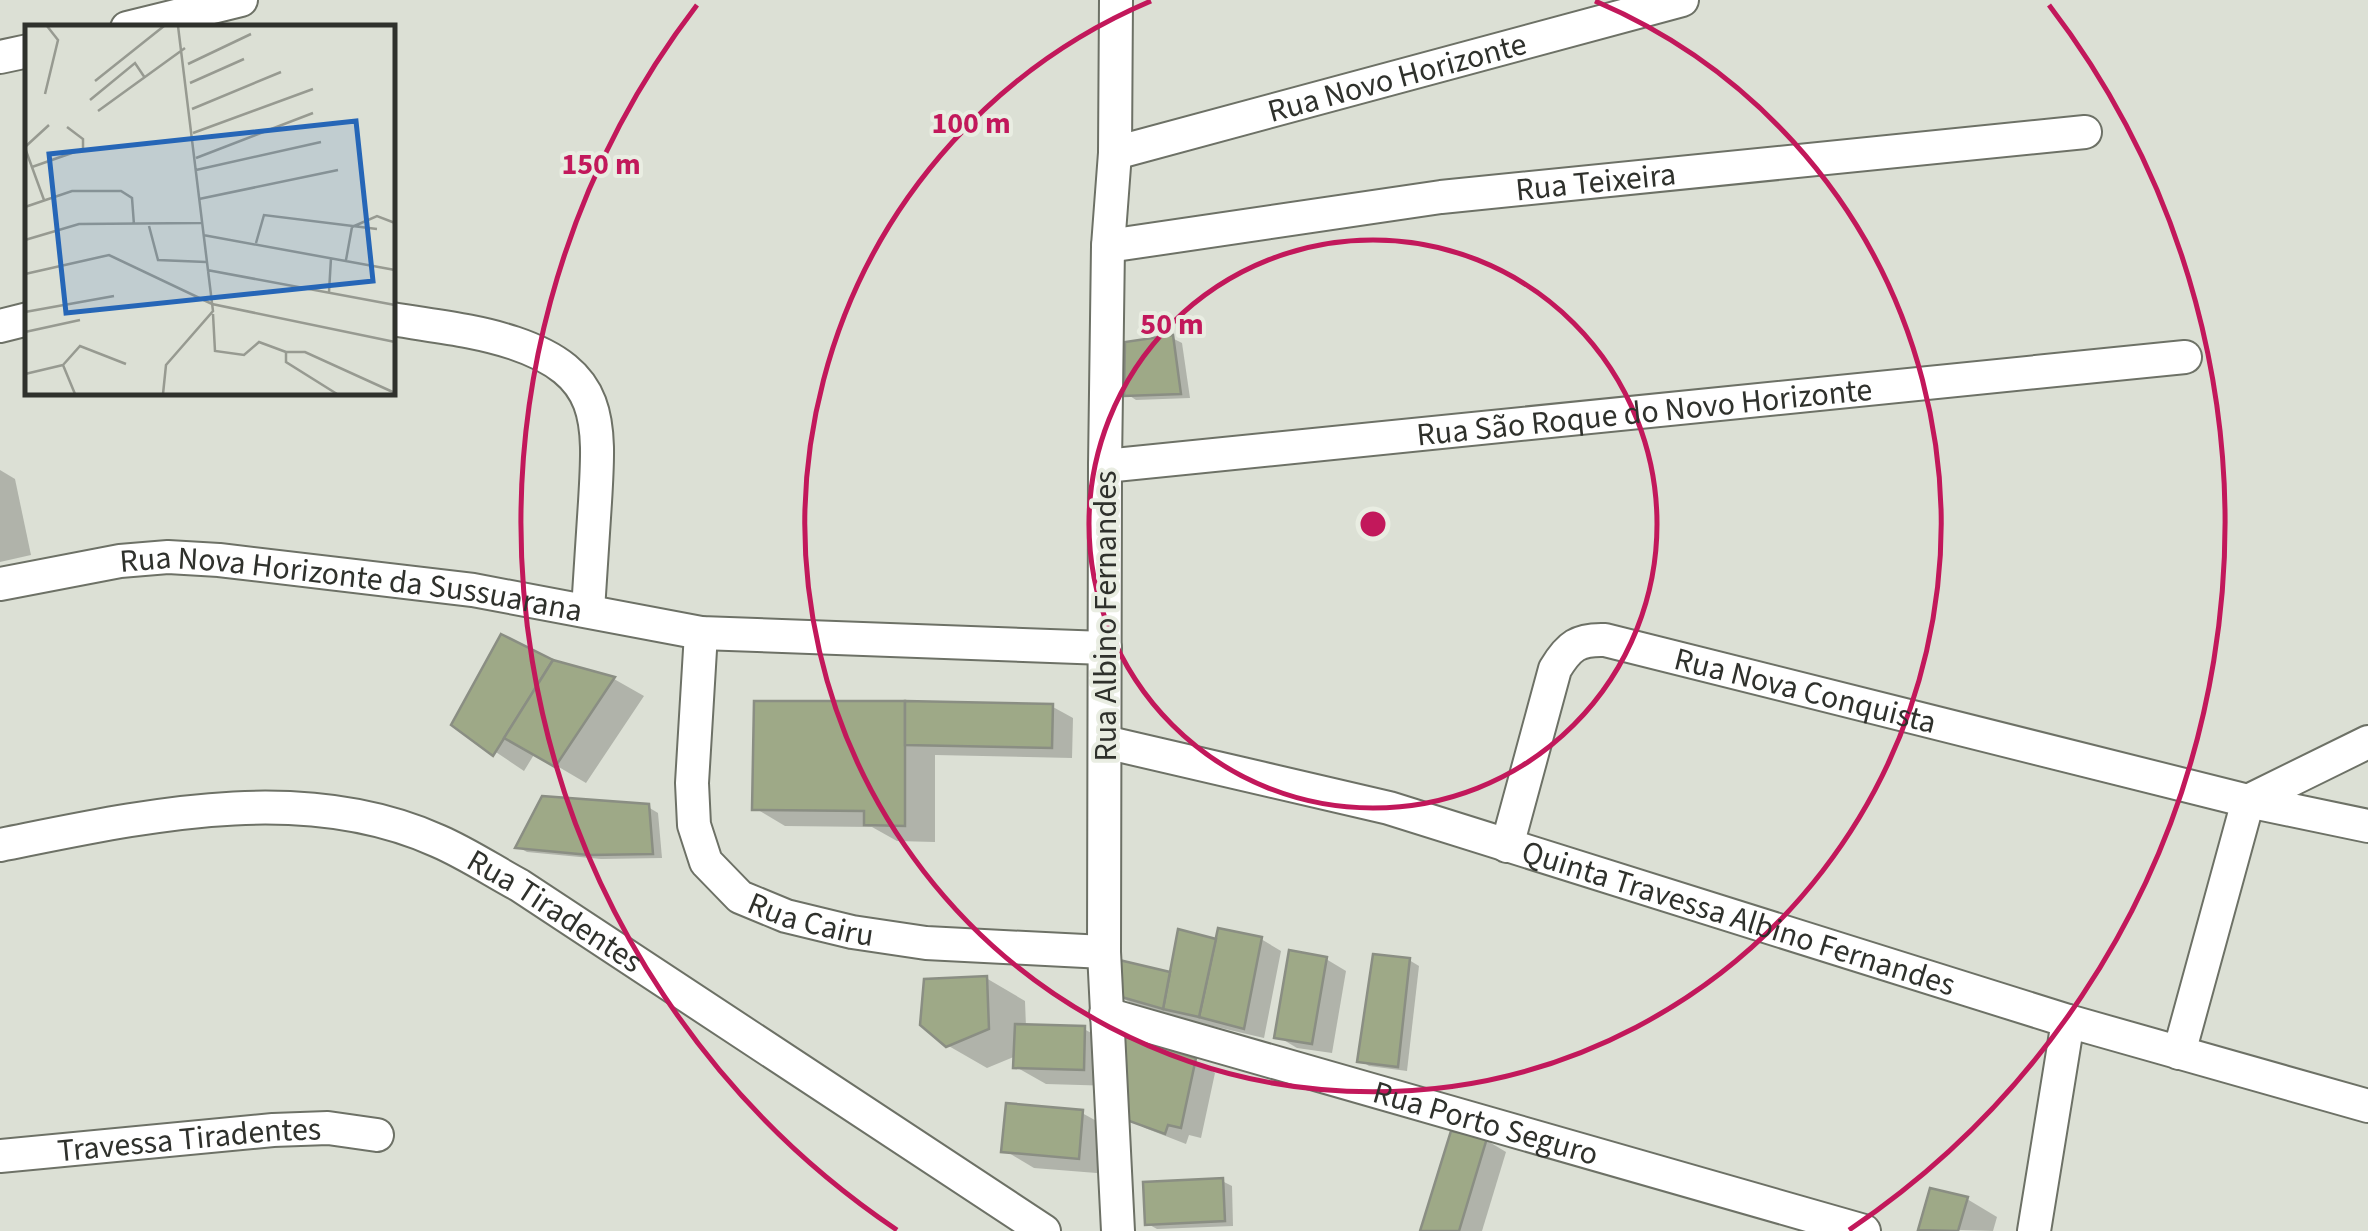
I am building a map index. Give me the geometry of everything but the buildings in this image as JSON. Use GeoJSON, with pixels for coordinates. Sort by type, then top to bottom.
{"type":"FeatureCollection","features":[{"type":"Feature","properties":{"kind":"street"},"geometry":{"type":"LineString","coordinates":[[139,25],[241,0]]}},
{"type":"Feature","properties":{"kind":"street","name":"Rua Albino Fernandes"},"geometry":{"type":"LineString","coordinates":[[1116,0],[1105,466],[1104,952],[1118,1231]]}},
{"type":"Feature","properties":{"kind":"street","name":"Rua Novo Horizonte"},"geometry":{"type":"LineString","coordinates":[[1115,153],[1682,0]]}},
{"type":"Feature","properties":{"kind":"street"},"geometry":{"type":"LineString","coordinates":[[0,57],[25,52]]}},
{"type":"Feature","properties":{"kind":"street","name":"Rua Teixeira"},"geometry":{"type":"LineString","coordinates":[[1108,246],[1441,197],[2085,132]]}},
{"type":"Feature","properties":{"kind":"street"},"geometry":{"type":"LineString","coordinates":[[0,326],[25,320]]}},
{"type":"Feature","properties":{"kind":"street"},"geometry":{"type":"LineString","coordinates":[[395,320],[512,342],[546,356],[574,375],[591,402],[600,435],[588,610]]}},
{"type":"Feature","properties":{"kind":"street","name":"Rua São Roque do Novo Horizonte"},"geometry":{"type":"LineString","coordinates":[[1105,466],[2186,357]]}},
{"type":"Feature","properties":{"kind":"street","name":"Rua Nova Horizonte da Sussuarana"},"geometry":{"type":"LineString","coordinates":[[0,584],[71,569],[168,558],[219,560],[474,590],[702,632],[1105,648]]}},
{"type":"Feature","properties":{"kind":"street","name":"Rua Cairu"},"geometry":{"type":"LineString","coordinates":[[702,632],[692,783],[694,825],[706,862],[740,898],[786,916],[852,932],[926,943],[1104,952]]}},
{"type":"Feature","properties":{"kind":"street","name":"Rua Nova Conquista"},"geometry":{"type":"LineString","coordinates":[[1507,846],[1555,668],[1568,647],[1587,639],[1606,640],[2248,801],[2368,826]]}},
{"type":"Feature","properties":{"kind":"street","name":"Quinta Travessa Albino Fernandes"},"geometry":{"type":"LineString","coordinates":[[1105,742],[1389,808],[2068,1021],[2368,1106]]}},
{"type":"Feature","properties":{"kind":"street"},"geometry":{"type":"LineString","coordinates":[[2179,1052],[2248,801],[2368,742]]}},
{"type":"Feature","properties":{"kind":"street","name":"Rua Tiradentes"},"geometry":{"type":"LineString","coordinates":[[0,845],[136,818],[223,809],[302,810],[370,819],[437,840],[519,885],[1044,1231]]}},
{"type":"Feature","properties":{"kind":"street","name":"Rua Porto Seguro"},"geometry":{"type":"LineString","coordinates":[[1106,1014],[1864,1231]]}},
{"type":"Feature","properties":{"kind":"street"},"geometry":{"type":"LineString","coordinates":[[2034,1231],[2068,1021]]}},
{"type":"Feature","properties":{"kind":"street","name":"Travessa Tiradentes"},"geometry":{"type":"LineString","coordinates":[[0,1156],[273,1130],[328,1128],[377,1136]]}}]}
